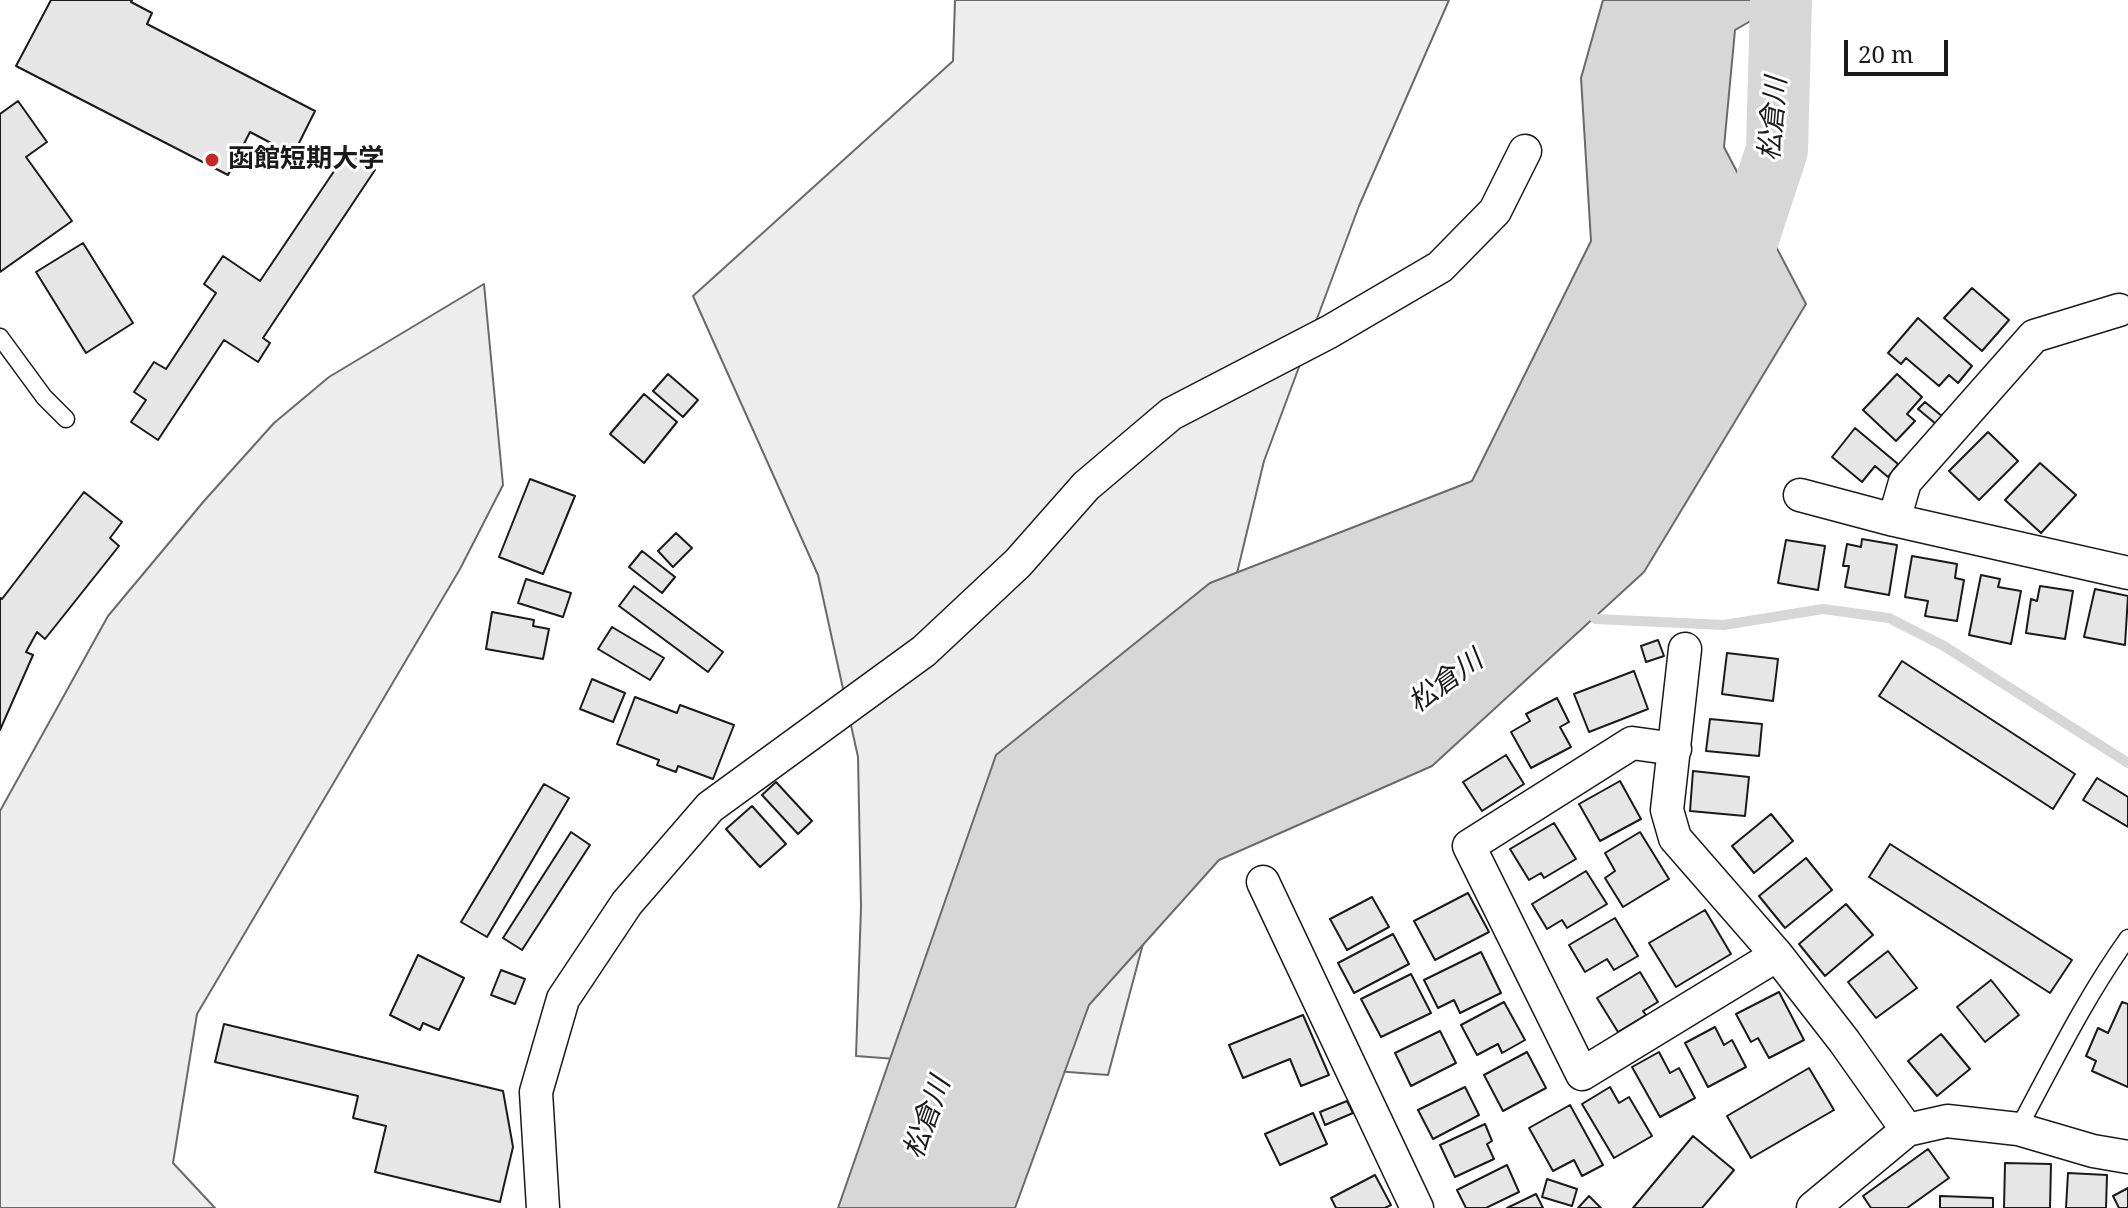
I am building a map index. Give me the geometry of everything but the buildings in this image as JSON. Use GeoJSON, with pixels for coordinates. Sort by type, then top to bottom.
{"type":"FeatureCollection","features":[{"type":"Feature","properties":{"kind":"street"},"geometry":{"type":"LineString","coordinates":[[543,1208],[536,1092],[563,999],[627,903],[710,807],[924,651],[1018,563],[1086,486],[1171,414],[1329,332],[1440,267],[1495,211],[1525,151]]}},
{"type":"Feature","properties":{"kind":"street"},"geometry":{"type":"LineString","coordinates":[[1894,520],[1905,482],[2034,336],[2119,310]]}},
{"type":"Feature","properties":{"kind":"street"},"geometry":{"type":"LineString","coordinates":[[1800,495],[1894,520],[2128,573]]}},
{"type":"Feature","properties":{"kind":"street"},"geometry":{"type":"LineString","coordinates":[[1685,649],[1667,810],[1675,838],[1777,955],[1844,1041],[1907,1130]]}},
{"type":"Feature","properties":{"kind":"street"},"geometry":{"type":"LineString","coordinates":[[1675,749],[1632,743],[1469,846],[1582,1074],[1777,955]]}},
{"type":"Feature","properties":{"kind":"street"},"geometry":{"type":"LineString","coordinates":[[1263,882],[1417,1208]]}},
{"type":"Feature","properties":{"kind":"street"},"geometry":{"type":"LineString","coordinates":[[1813,1208],[1907,1130],[1947,1121],[2018,1129],[2093,1151],[2128,1157]]}},
{"type":"Feature","properties":{"kind":"lane"},"geometry":{"type":"LineString","coordinates":[[0,337],[44,397],[66,419]]}},
{"type":"Feature","properties":{"kind":"lane"},"geometry":{"type":"LineString","coordinates":[[2018,1129],[2097,984],[2128,938]]}},
{"type":"Feature","properties":{"kind":"shaded area"},"geometry":{"type":"Polygon","coordinates":[[[955,0],[1449,0],[1359,206],[1264,461],[1192,760],[1108,1075],[856,1056],[861,907],[858,757],[818,575],[693,296],[953,61],[955,0]]]}},
{"type":"Feature","properties":{"kind":"shaded area"},"geometry":{"type":"Polygon","coordinates":[[[484,284],[503,485],[460,569],[197,1014],[173,1163],[215,1208],[0,1208],[0,811],[108,616],[274,423],[329,377],[484,284]]]}},
{"type":"Feature","properties":{"kind":"water"},"geometry":{"type":"Polygon","coordinates":[[[1603,0],[1787,0],[1735,30],[1724,147],[1806,304],[1644,572],[1432,766],[1219,860],[1089,1005],[1015,1208],[838,1208],[996,755],[1210,583],[1472,481],[1591,241],[1581,78],[1603,0]]]}},
{"type":"Feature","properties":{"kind":"waterway","name":"松倉川"},"geometry":{"type":"LineString","coordinates":[[1731,290],[1777,150],[1781,0]]}},
{"type":"Feature","properties":{"kind":"waterway"},"geometry":{"type":"LineString","coordinates":[[1585,609],[1596,619],[1724,625],[1823,609],[1889,618],[1944,646],[2128,763]]}},
{"type":"Feature","properties":{"kind":"place","name":"函館短期大学"},"geometry":{"type":"Point","coordinates":[212,160]}}]}
